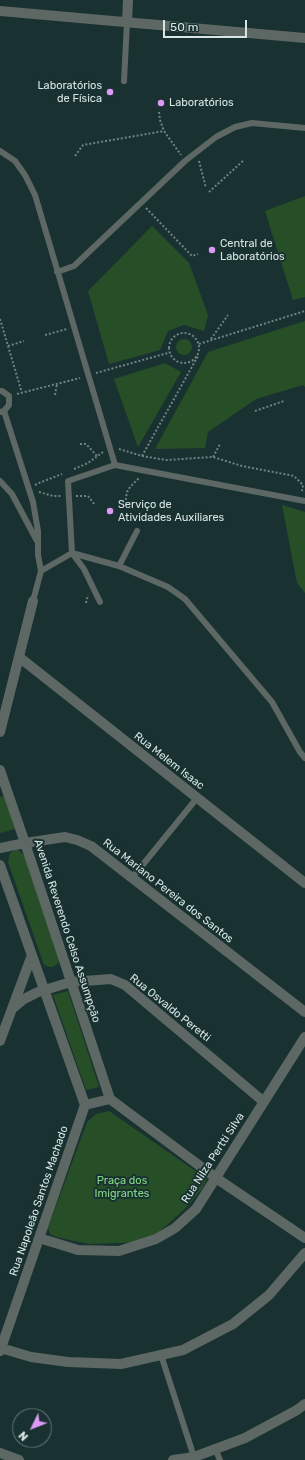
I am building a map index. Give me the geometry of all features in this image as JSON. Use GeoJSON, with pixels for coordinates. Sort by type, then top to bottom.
{"type":"FeatureCollection","features":[{"type":"Feature","properties":{"kind":"street"},"geometry":{"type":"LineString","coordinates":[[127,22],[128,0]]}},
{"type":"Feature","properties":{"kind":"street"},"geometry":{"type":"LineString","coordinates":[[0,11],[305,38]]}},
{"type":"Feature","properties":{"kind":"street"},"geometry":{"type":"LineString","coordinates":[[0,732],[2,718],[33,601]]}},
{"type":"Feature","properties":{"kind":"street","name":"Rua Melem Isaac"},"geometry":{"type":"LineString","coordinates":[[19,657],[305,883]]}},
{"type":"Feature","properties":{"kind":"street","name":"Avenida Reverendo Celso Assumpção"},"geometry":{"type":"LineString","coordinates":[[0,770],[26,843],[110,1099]]}},
{"type":"Feature","properties":{"kind":"street","name":"Rua Mariano Pereira dos Santos"},"geometry":{"type":"LineString","coordinates":[[0,848],[65,837],[91,846],[305,1012]]}},
{"type":"Feature","properties":{"kind":"street"},"geometry":{"type":"LineString","coordinates":[[0,865],[85,1105],[110,1099],[216,1178],[305,1238]]}},
{"type":"Feature","properties":{"kind":"street"},"geometry":{"type":"LineString","coordinates":[[0,1041],[32,955]]}},
{"type":"Feature","properties":{"kind":"street","name":"Rua Osvaldo Peretti"},"geometry":{"type":"LineString","coordinates":[[12,1009],[24,999],[71,982],[111,979],[125,985],[264,1102]]}},
{"type":"Feature","properties":{"kind":"street","name":"Rua Nilza Pertti Silva"},"geometry":{"type":"LineString","coordinates":[[39,1238],[78,1250],[119,1251],[156,1239],[175,1228],[196,1209],[305,1037]]}},
{"type":"Feature","properties":{"kind":"street","name":"Rua Napoleão Santos Machado"},"geometry":{"type":"LineString","coordinates":[[0,1349],[85,1105]]}},
{"type":"Feature","properties":{"kind":"street"},"geometry":{"type":"LineString","coordinates":[[0,1349],[31,1357],[68,1362],[121,1364],[184,1350],[233,1324],[269,1295],[305,1253]]}},
{"type":"Feature","properties":{"kind":"street"},"geometry":{"type":"LineString","coordinates":[[173,1460],[194,1457],[245,1438],[297,1410],[305,1404]]}},
{"type":"Feature","properties":{"kind":"street"},"geometry":{"type":"LineString","coordinates":[[0,1454],[19,1460]]}},
{"type":"Feature","properties":{"kind":"lane"},"geometry":{"type":"LineString","coordinates":[[124,81],[127,22]]}},
{"type":"Feature","properties":{"kind":"lane"},"geometry":{"type":"LineString","coordinates":[[57,272],[74,266],[185,161],[216,137],[235,127],[252,123],[305,128]]}},
{"type":"Feature","properties":{"kind":"lane"},"geometry":{"type":"LineString","coordinates":[[0,151],[15,161],[25,175],[35,195],[115,465]]}},
{"type":"Feature","properties":{"kind":"lane"},"geometry":{"type":"LineString","coordinates":[[0,391],[9,396],[9,405],[2,411],[30,490],[38,531],[38,555],[41,571],[33,601]]}},
{"type":"Feature","properties":{"kind":"lane"},"geometry":{"type":"LineString","coordinates":[[100,602],[84,569],[72,553],[68,481],[115,465],[305,501]]}},
{"type":"Feature","properties":{"kind":"lane"},"geometry":{"type":"LineString","coordinates":[[0,481],[12,494],[38,543]]}},
{"type":"Feature","properties":{"kind":"lane"},"geometry":{"type":"LineString","coordinates":[[119,566],[137,532]]}},
{"type":"Feature","properties":{"kind":"lane"},"geometry":{"type":"LineString","coordinates":[[41,571],[72,553],[119,566],[168,587],[185,600],[272,702],[300,752],[305,758]]}},
{"type":"Feature","properties":{"kind":"lane"},"geometry":{"type":"LineString","coordinates":[[132,878],[197,798]]}},
{"type":"Feature","properties":{"kind":"lane"},"geometry":{"type":"LineString","coordinates":[[162,1355],[194,1457]]}},
{"type":"Feature","properties":{"kind":"lane"},"geometry":{"type":"LineString","coordinates":[[215,1449],[220,1460]]}},
{"type":"Feature","properties":{"kind":"path"},"geometry":{"type":"LineString","coordinates":[[160,112],[160,120],[164,132],[185,161]]}},
{"type":"Feature","properties":{"kind":"path"},"geometry":{"type":"LineString","coordinates":[[75,156],[83,145],[164,132]]}},
{"type":"Feature","properties":{"kind":"path"},"geometry":{"type":"LineString","coordinates":[[196,152],[206,188]]}},
{"type":"Feature","properties":{"kind":"path"},"geometry":{"type":"LineString","coordinates":[[209,192],[244,160]]}},
{"type":"Feature","properties":{"kind":"path"},"geometry":{"type":"LineString","coordinates":[[141,203],[192,256],[198,254]]}},
{"type":"Feature","properties":{"kind":"path"},"geometry":{"type":"LineString","coordinates":[[226,246],[235,243]]}},
{"type":"Feature","properties":{"kind":"path"},"geometry":{"type":"LineString","coordinates":[[199,344],[305,311]]}},
{"type":"Feature","properties":{"kind":"path"},"geometry":{"type":"LineString","coordinates":[[210,340],[228,315]]}},
{"type":"Feature","properties":{"kind":"path"},"geometry":{"type":"LineString","coordinates":[[0,319],[22,393]]}},
{"type":"Feature","properties":{"kind":"path"},"geometry":{"type":"LineString","coordinates":[[45,336],[73,327]]}},
{"type":"Feature","properties":{"kind":"path"},"geometry":{"type":"LineString","coordinates":[[142,456],[198,356],[199,344],[191,334],[179,333],[169,341],[168,353],[176,363],[189,364],[198,356]]}},
{"type":"Feature","properties":{"kind":"path"},"geometry":{"type":"LineString","coordinates":[[8,346],[24,341]]}},
{"type":"Feature","properties":{"kind":"path"},"geometry":{"type":"LineString","coordinates":[[9,396],[88,376],[168,353]]}},
{"type":"Feature","properties":{"kind":"path"},"geometry":{"type":"LineString","coordinates":[[55,395],[57,384]]}},
{"type":"Feature","properties":{"kind":"path"},"geometry":{"type":"LineString","coordinates":[[254,411],[284,401]]}},
{"type":"Feature","properties":{"kind":"path"},"geometry":{"type":"LineString","coordinates":[[80,444],[86,444],[97,456]]}},
{"type":"Feature","properties":{"kind":"path"},"geometry":{"type":"LineString","coordinates":[[213,457],[220,444]]}},
{"type":"Feature","properties":{"kind":"path"},"geometry":{"type":"LineString","coordinates":[[125,504],[127,492],[130,487],[146,471]]}},
{"type":"Feature","properties":{"kind":"green space"},"geometry":{"type":"Polygon","coordinates":[[[305,196],[305,297],[293,300],[265,211],[305,196]]]}},
{"type":"Feature","properties":{"kind":"green space"},"geometry":{"type":"Polygon","coordinates":[[[152,226],[189,263],[208,315],[204,331],[184,325],[168,331],[160,350],[109,364],[88,291],[152,226]]]}},
{"type":"Feature","properties":{"kind":"green space"},"geometry":{"type":"Polygon","coordinates":[[[305,321],[305,387],[303,385],[256,399],[208,432],[205,448],[155,449],[208,352],[305,321]]]}},
{"type":"Feature","properties":{"kind":"green space"},"geometry":{"type":"Polygon","coordinates":[[[181,339],[187,339],[192,344],[190,353],[187,355],[181,355],[176,350],[176,344],[181,339]]]}},
{"type":"Feature","properties":{"kind":"green space"},"geometry":{"type":"Polygon","coordinates":[[[165,363],[181,372],[138,447],[114,379],[165,363]]]}},
{"type":"Feature","properties":{"kind":"green space"},"geometry":{"type":"Polygon","coordinates":[[[282,505],[305,512],[305,593],[297,583],[282,505]]]}},
{"type":"Feature","properties":{"kind":"green space"},"geometry":{"type":"Polygon","coordinates":[[[4,796],[15,829],[0,833],[0,797],[4,796]]]}},
{"type":"Feature","properties":{"kind":"green space"},"geometry":{"type":"Polygon","coordinates":[[[17,849],[24,855],[59,961],[53,967],[44,965],[8,862],[10,853],[17,849]]]}},
{"type":"Feature","properties":{"kind":"green space"},"geometry":{"type":"Polygon","coordinates":[[[68,991],[99,1087],[86,1090],[53,995],[68,991]]]}},
{"type":"Feature","properties":{"kind":"green space","name":"Praça dos Imigrantes"},"geometry":{"type":"Polygon","coordinates":[[[109,1111],[207,1179],[202,1189],[188,1206],[148,1242],[89,1244],[56,1237],[50,1234],[48,1228],[87,1122],[96,1114],[109,1111]]]}},
{"type":"Feature","properties":{"kind":"place","name":"Laboratórios de Física"},"geometry":{"type":"Point","coordinates":[110,92]}},
{"type":"Feature","properties":{"kind":"place","name":"Laboratórios"},"geometry":{"type":"Point","coordinates":[161,103]}},
{"type":"Feature","properties":{"kind":"place","name":"Central de Laboratórios"},"geometry":{"type":"Point","coordinates":[212,250]}},
{"type":"Feature","properties":{"kind":"place","name":"Serviço de Atividades Auxiliares"},"geometry":{"type":"Point","coordinates":[110,511]}}]}
